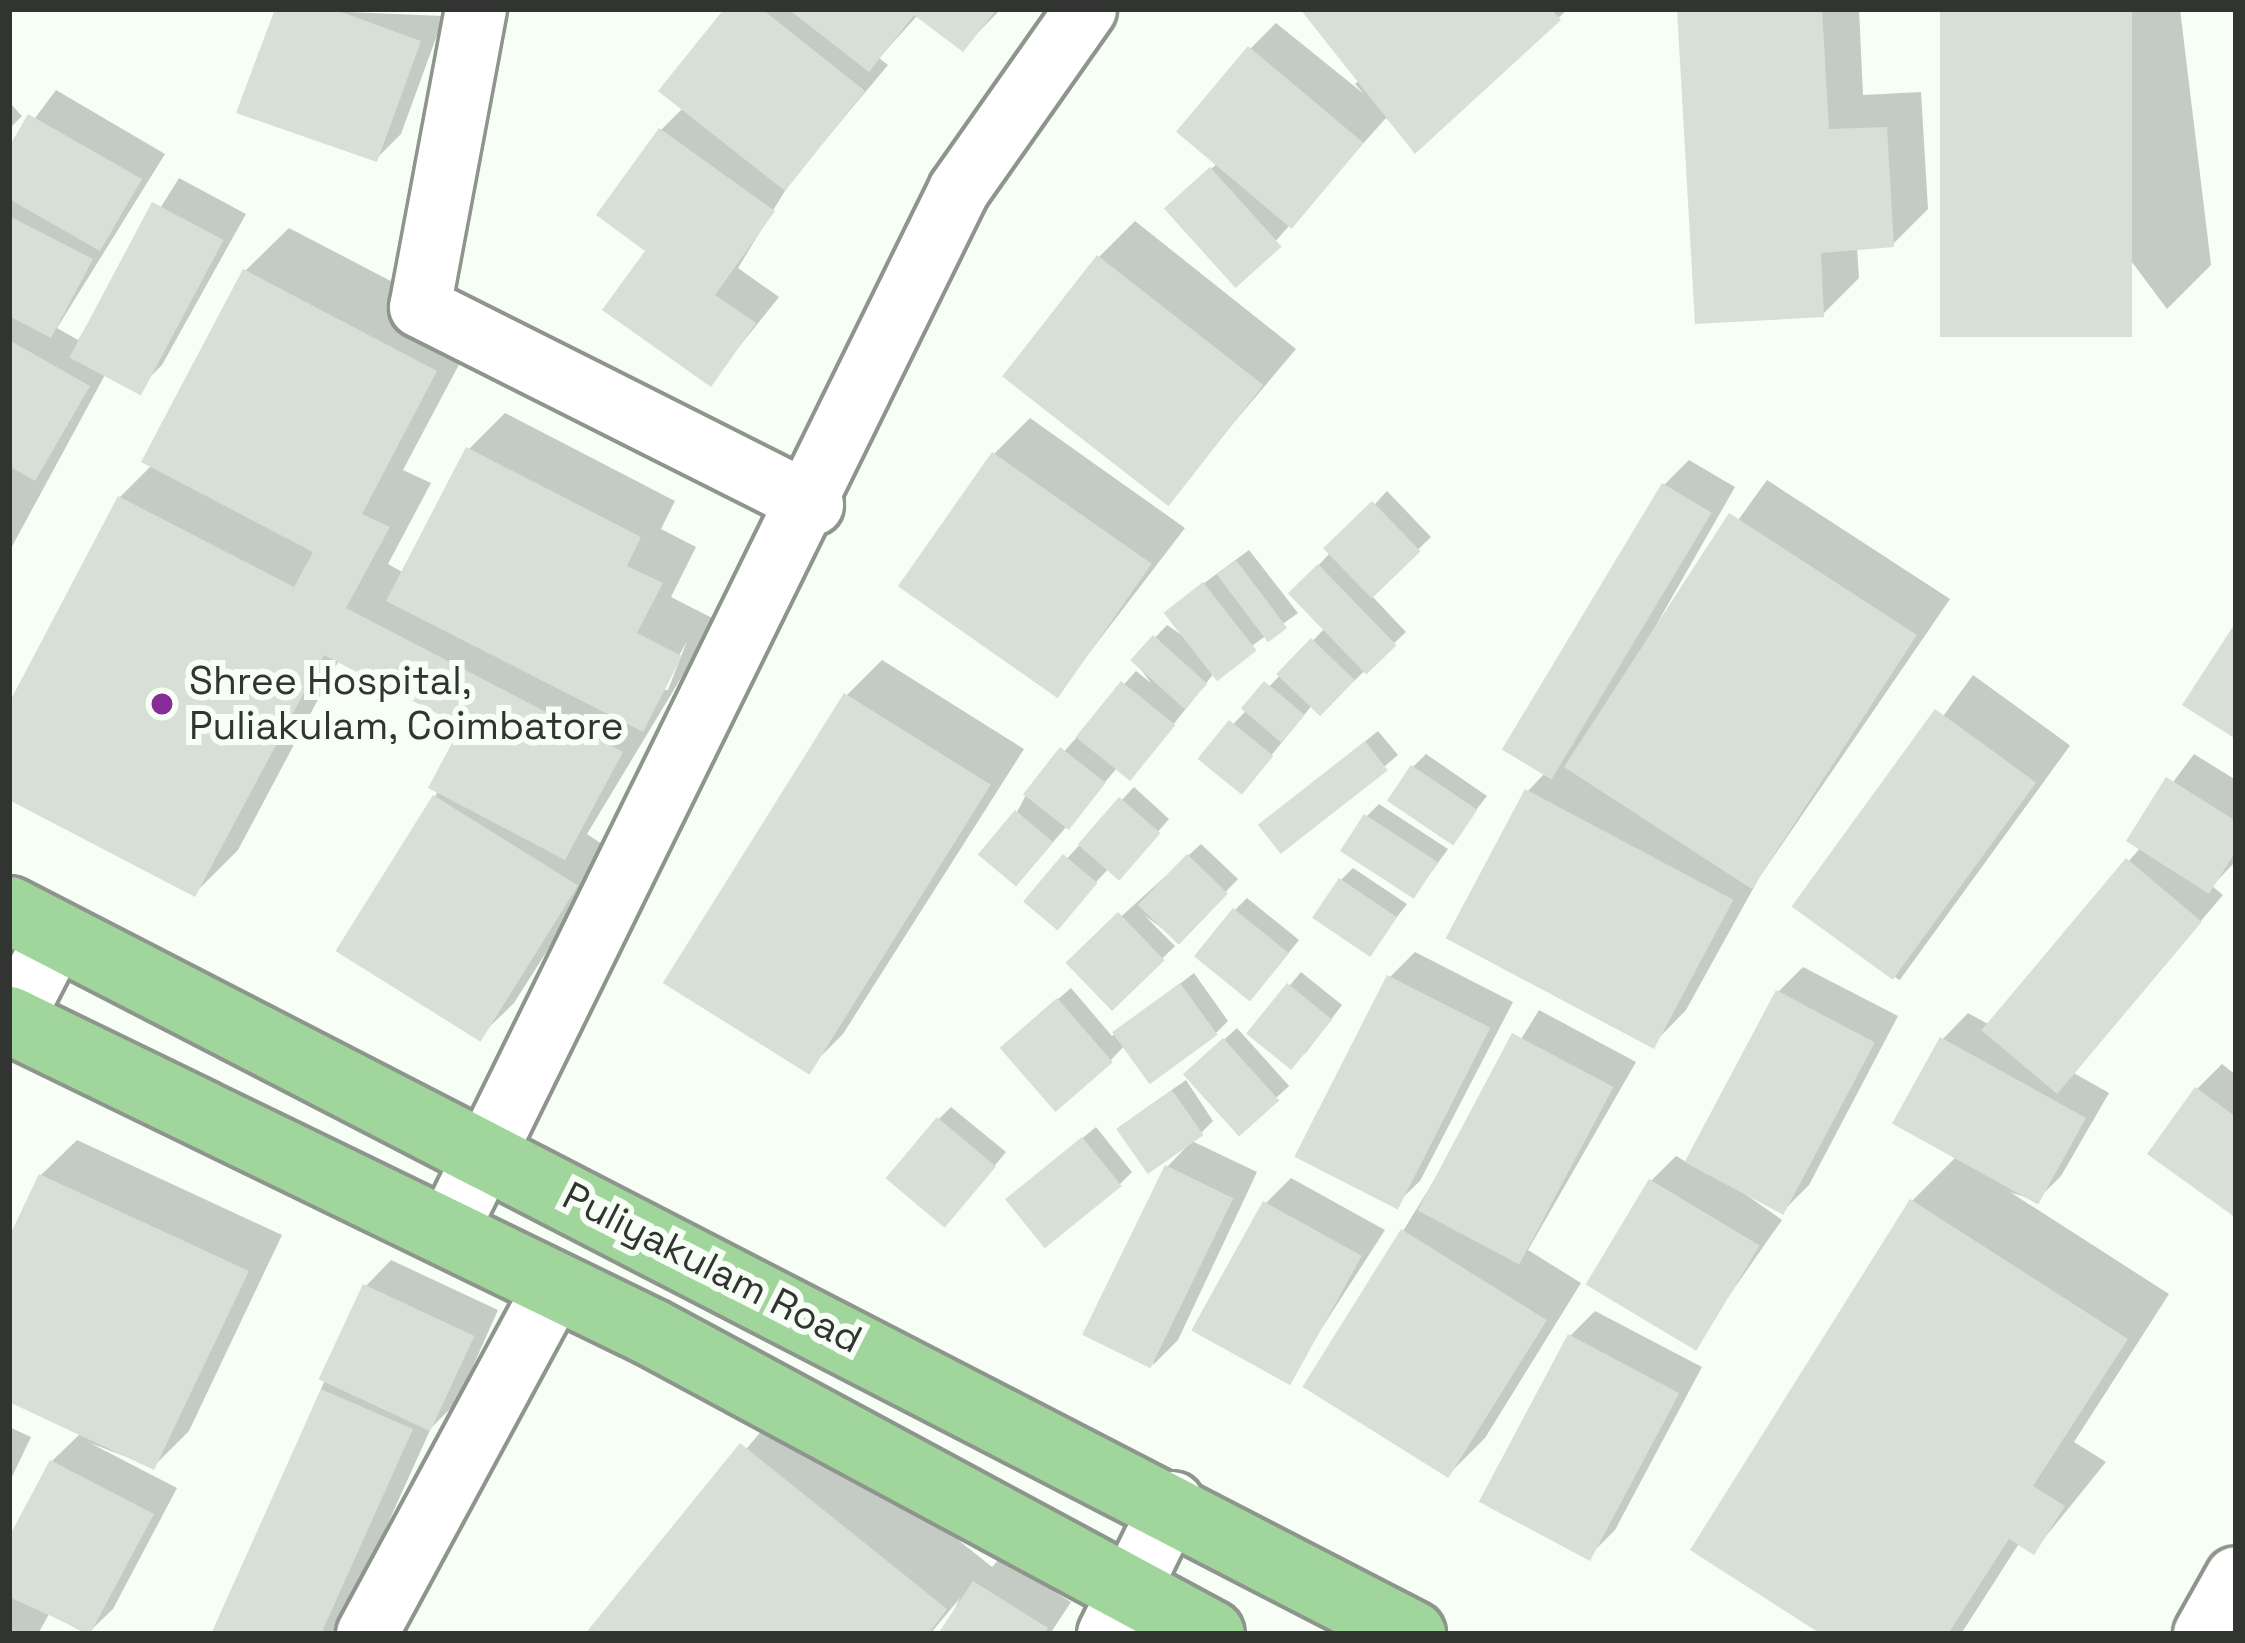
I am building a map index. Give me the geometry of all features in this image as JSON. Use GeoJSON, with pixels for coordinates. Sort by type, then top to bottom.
{"type":"FeatureCollection","features":[{"type":"Feature","properties":{"kind":"main road","name":"Puliyakulam Road"},"geometry":{"type":"LineString","coordinates":[[33,922],[1173,1502],[1412,1634]]}},
{"type":"Feature","properties":{"kind":"main road"},"geometry":{"type":"LineString","coordinates":[[10,1022],[555,1286],[1120,1611],[1211,1634]]}},
{"type":"Feature","properties":{"kind":"street"},"geometry":{"type":"LineString","coordinates":[[476,9],[420,307],[813,505]]}},
{"type":"Feature","properties":{"kind":"street"},"geometry":{"type":"LineString","coordinates":[[446,1234],[813,505],[959,190],[1086,9]]}},
{"type":"Feature","properties":{"kind":"street"},"geometry":{"type":"LineString","coordinates":[[10,1022],[33,922]]}},
{"type":"Feature","properties":{"kind":"street"},"geometry":{"type":"LineString","coordinates":[[367,1634],[555,1286]]}},
{"type":"Feature","properties":{"kind":"street"},"geometry":{"type":"LineString","coordinates":[[1120,1611],[1173,1502]]}},
{"type":"Feature","properties":{"kind":"street"},"geometry":{"type":"LineString","coordinates":[[2204,1634],[2236,1577]]}},
{"type":"Feature","properties":{"kind":"building"},"geometry":{"type":"Polygon","coordinates":[[[275,9],[333,9],[421,41],[377,162],[236,113],[275,9]]]}},
{"type":"Feature","properties":{"kind":"building"},"geometry":{"type":"Polygon","coordinates":[[[724,9],[762,9],[865,91],[785,191],[658,91],[724,9]]]}},
{"type":"Feature","properties":{"kind":"building"},"geometry":{"type":"Polygon","coordinates":[[[788,9],[997,9],[963,52],[914,15],[869,72],[788,9]]]}},
{"type":"Feature","properties":{"kind":"building"},"geometry":{"type":"Polygon","coordinates":[[[1300,9],[1551,9],[1561,20],[1415,154],[1300,9]]]}},
{"type":"Feature","properties":{"kind":"building"},"geometry":{"type":"Polygon","coordinates":[[[1677,9],[1822,9],[1829,129],[1887,127],[1894,247],[1821,253],[1824,317],[1695,324],[1677,9]]]}},
{"type":"Feature","properties":{"kind":"building"},"geometry":{"type":"Polygon","coordinates":[[[1940,9],[2132,9],[2132,337],[1940,337],[1940,9]]]}},
{"type":"Feature","properties":{"kind":"building"},"geometry":{"type":"Polygon","coordinates":[[[1248,46],[1364,143],[1292,229],[1176,132],[1248,46]]]}},
{"type":"Feature","properties":{"kind":"building"},"geometry":{"type":"Polygon","coordinates":[[[28,114],[142,179],[100,251],[9,199],[9,147],[28,114]]]}},
{"type":"Feature","properties":{"kind":"building"},"geometry":{"type":"Polygon","coordinates":[[[659,128],[775,211],[715,295],[756,323],[711,387],[602,310],[645,251],[596,215],[659,128]]]}},
{"type":"Feature","properties":{"kind":"building"},"geometry":{"type":"Polygon","coordinates":[[[1210,167],[1282,247],[1236,288],[1164,208],[1210,167]]]}},
{"type":"Feature","properties":{"kind":"building"},"geometry":{"type":"Polygon","coordinates":[[[152,202],[224,240],[141,395],[69,357],[152,202]]]}},
{"type":"Feature","properties":{"kind":"building"},"geometry":{"type":"Polygon","coordinates":[[[9,216],[93,259],[51,338],[9,316],[9,216]]]}},
{"type":"Feature","properties":{"kind":"building"},"geometry":{"type":"Polygon","coordinates":[[[1097,255],[1263,385],[1168,506],[1002,376],[1097,255]]]}},
{"type":"Feature","properties":{"kind":"building"},"geometry":{"type":"Polygon","coordinates":[[[243,269],[437,371],[362,514],[390,527],[346,608],[623,752],[565,860],[428,788],[461,726],[324,655],[195,897],[9,800],[9,703],[118,496],[294,587],[313,552],[141,462],[243,269]]]}},
{"type":"Feature","properties":{"kind":"building"},"geometry":{"type":"Polygon","coordinates":[[[9,340],[90,386],[35,481],[9,466],[9,340]]]}},
{"type":"Feature","properties":{"kind":"building"},"geometry":{"type":"Polygon","coordinates":[[[466,447],[641,537],[627,566],[663,583],[637,633],[682,656],[643,732],[386,601],[466,447]]]}},
{"type":"Feature","properties":{"kind":"building"},"geometry":{"type":"Polygon","coordinates":[[[992,452],[1152,564],[1058,698],[898,586],[992,452]]]}},
{"type":"Feature","properties":{"kind":"building"},"geometry":{"type":"Polygon","coordinates":[[[1662,483],[1712,513],[1552,779],[1502,750],[1662,483]]]}},
{"type":"Feature","properties":{"kind":"building"},"geometry":{"type":"Polygon","coordinates":[[[1372,501],[1421,551],[1372,599],[1323,548],[1372,501]]]}},
{"type":"Feature","properties":{"kind":"building"},"geometry":{"type":"Polygon","coordinates":[[[1729,513],[1917,635],[1752,889],[1564,767],[1729,513]]]}},
{"type":"Feature","properties":{"kind":"building"},"geometry":{"type":"Polygon","coordinates":[[[1236,560],[1287,628],[1268,642],[1217,574],[1236,560]]]}},
{"type":"Feature","properties":{"kind":"building"},"geometry":{"type":"Polygon","coordinates":[[[1318,564],[1396,645],[1366,674],[1288,593],[1318,564]]]}},
{"type":"Feature","properties":{"kind":"building"},"geometry":{"type":"Polygon","coordinates":[[[1203,582],[1257,651],[1217,681],[1164,613],[1203,582]]]}},
{"type":"Feature","properties":{"kind":"building"},"geometry":{"type":"Polygon","coordinates":[[[2236,622],[2236,739],[2182,705],[2236,622]]]}},
{"type":"Feature","properties":{"kind":"building"},"geometry":{"type":"Polygon","coordinates":[[[1153,635],[1207,684],[1184,709],[1130,660],[1153,635]]]}},
{"type":"Feature","properties":{"kind":"building"},"geometry":{"type":"Polygon","coordinates":[[[1311,638],[1355,680],[1320,716],[1276,674],[1311,638]]]}},
{"type":"Feature","properties":{"kind":"building"},"geometry":{"type":"Polygon","coordinates":[[[1121,681],[1175,725],[1130,781],[1076,737],[1121,681]]]}},
{"type":"Feature","properties":{"kind":"building"},"geometry":{"type":"Polygon","coordinates":[[[1264,681],[1305,715],[1281,743],[1241,709],[1264,681]]]}},
{"type":"Feature","properties":{"kind":"building"},"geometry":{"type":"Polygon","coordinates":[[[844,693],[991,785],[809,1075],[663,983],[844,693]]]}},
{"type":"Feature","properties":{"kind":"building"},"geometry":{"type":"Polygon","coordinates":[[[1935,709],[2036,782],[1893,980],[1792,906],[1935,709]]]}},
{"type":"Feature","properties":{"kind":"building"},"geometry":{"type":"Polygon","coordinates":[[[1229,720],[1273,756],[1242,795],[1198,759],[1229,720]]]}},
{"type":"Feature","properties":{"kind":"building"},"geometry":{"type":"Polygon","coordinates":[[[1365,741],[1388,770],[1281,854],[1258,825],[1365,741]]]}},
{"type":"Feature","properties":{"kind":"building"},"geometry":{"type":"Polygon","coordinates":[[[1060,747],[1106,783],[1069,830],[1023,794],[1060,747]]]}},
{"type":"Feature","properties":{"kind":"building"},"geometry":{"type":"Polygon","coordinates":[[[1411,765],[1477,810],[1453,845],[1387,801],[1411,765]]]}},
{"type":"Feature","properties":{"kind":"building"},"geometry":{"type":"Polygon","coordinates":[[[2166,777],[2236,821],[2236,851],[2209,894],[2126,841],[2166,777]]]}},
{"type":"Feature","properties":{"kind":"building"},"geometry":{"type":"Polygon","coordinates":[[[1525,789],[1733,900],[1654,1049],[1446,938],[1525,789]]]}},
{"type":"Feature","properties":{"kind":"building"},"geometry":{"type":"Polygon","coordinates":[[[433,795],[578,886],[481,1042],[335,951],[433,795]]]}},
{"type":"Feature","properties":{"kind":"building"},"geometry":{"type":"Polygon","coordinates":[[[1119,797],[1161,833],[1119,881],[1078,845],[1119,797]]]}},
{"type":"Feature","properties":{"kind":"building"},"geometry":{"type":"Polygon","coordinates":[[[1015,810],[1053,842],[1016,887],[978,854],[1015,810]]]}},
{"type":"Feature","properties":{"kind":"building"},"geometry":{"type":"Polygon","coordinates":[[[1364,814],[1438,862],[1414,899],[1340,851],[1364,814]]]}},
{"type":"Feature","properties":{"kind":"building"},"geometry":{"type":"Polygon","coordinates":[[[1063,854],[1097,883],[1058,930],[1023,901],[1063,854]]]}},
{"type":"Feature","properties":{"kind":"building"},"geometry":{"type":"Polygon","coordinates":[[[1187,854],[1228,894],[1179,945],[1138,905],[1187,854]]]}},
{"type":"Feature","properties":{"kind":"building"},"geometry":{"type":"Polygon","coordinates":[[[2126,858],[2202,922],[2057,1094],[1981,1030],[2126,858]]]}},
{"type":"Feature","properties":{"kind":"building"},"geometry":{"type":"Polygon","coordinates":[[[1339,878],[1397,917],[1370,957],[1312,918],[1339,878]]]}},
{"type":"Feature","properties":{"kind":"building"},"geometry":{"type":"Polygon","coordinates":[[[1233,908],[1289,953],[1250,1001],[1194,956],[1233,908]]]}},
{"type":"Feature","properties":{"kind":"building"},"geometry":{"type":"Polygon","coordinates":[[[1118,912],[1165,960],[1112,1011],[1065,963],[1118,912]]]}},
{"type":"Feature","properties":{"kind":"building"},"geometry":{"type":"Polygon","coordinates":[[[1387,975],[1490,1028],[1398,1209],[1294,1157],[1387,975]]]}},
{"type":"Feature","properties":{"kind":"building"},"geometry":{"type":"Polygon","coordinates":[[[1180,983],[1218,1035],[1150,1084],[1112,1032],[1180,983]]]}},
{"type":"Feature","properties":{"kind":"building"},"geometry":{"type":"Polygon","coordinates":[[[1287,983],[1332,1020],[1291,1070],[1246,1034],[1287,983]]]}},
{"type":"Feature","properties":{"kind":"building"},"geometry":{"type":"Polygon","coordinates":[[[1776,990],[1875,1043],[1783,1215],[1684,1162],[1776,990]]]}},
{"type":"Feature","properties":{"kind":"building"},"geometry":{"type":"Polygon","coordinates":[[[1057,998],[1113,1062],[1055,1112],[1000,1048],[1057,998]]]}},
{"type":"Feature","properties":{"kind":"building"},"geometry":{"type":"Polygon","coordinates":[[[1512,1033],[1614,1087],[1519,1264],[1418,1210],[1512,1033]]]}},
{"type":"Feature","properties":{"kind":"building"},"geometry":{"type":"Polygon","coordinates":[[[1940,1037],[2086,1118],[2038,1205],[1892,1124],[1940,1037]]]}},
{"type":"Feature","properties":{"kind":"building"},"geometry":{"type":"Polygon","coordinates":[[[1223,1038],[1279,1100],[1239,1137],[1183,1074],[1223,1038]]]}},
{"type":"Feature","properties":{"kind":"building"},"geometry":{"type":"Polygon","coordinates":[[[2195,1087],[2236,1117],[2236,1218],[2147,1154],[2195,1087]]]}},
{"type":"Feature","properties":{"kind":"building"},"geometry":{"type":"Polygon","coordinates":[[[1172,1090],[1204,1135],[1148,1174],[1116,1129],[1172,1090]]]}},
{"type":"Feature","properties":{"kind":"building"},"geometry":{"type":"Polygon","coordinates":[[[937,1117],[996,1166],[945,1228],[886,1178],[937,1117]]]}},
{"type":"Feature","properties":{"kind":"building"},"geometry":{"type":"Polygon","coordinates":[[[1082,1137],[1122,1186],[1045,1248],[1005,1199],[1082,1137]]]}},
{"type":"Feature","properties":{"kind":"building"},"geometry":{"type":"Polygon","coordinates":[[[1165,1165],[1233,1198],[1150,1368],[1082,1335],[1165,1165]]]}},
{"type":"Feature","properties":{"kind":"building"},"geometry":{"type":"Polygon","coordinates":[[[39,1174],[249,1271],[154,1470],[9,1402],[9,1237],[39,1174]]]}},
{"type":"Feature","properties":{"kind":"building"},"geometry":{"type":"Polygon","coordinates":[[[1649,1179],[1760,1245],[1696,1351],[1586,1284],[1649,1179]]]}},
{"type":"Feature","properties":{"kind":"building"},"geometry":{"type":"Polygon","coordinates":[[[1910,1199],[2128,1339],[2033,1486],[2065,1506],[2034,1555],[2009,1539],[1948,1634],[1821,1634],[1690,1550],[1910,1199]]]}},
{"type":"Feature","properties":{"kind":"building"},"geometry":{"type":"Polygon","coordinates":[[[1263,1201],[1362,1256],[1290,1385],[1191,1330],[1263,1201]]]}},
{"type":"Feature","properties":{"kind":"building"},"geometry":{"type":"Polygon","coordinates":[[[1401,1229],[1547,1320],[1448,1478],[1302,1387],[1401,1229]]]}},
{"type":"Feature","properties":{"kind":"building"},"geometry":{"type":"Polygon","coordinates":[[[363,1284],[474,1336],[430,1431],[319,1379],[363,1284]]]}},
{"type":"Feature","properties":{"kind":"building"},"geometry":{"type":"Polygon","coordinates":[[[1568,1334],[1679,1393],[1590,1561],[1479,1502],[1568,1334]]]}},
{"type":"Feature","properties":{"kind":"building"},"geometry":{"type":"Polygon","coordinates":[[[321,1389],[413,1429],[321,1634],[211,1634],[321,1389]]]}},
{"type":"Feature","properties":{"kind":"building"},"geometry":{"type":"Polygon","coordinates":[[[740,1443],[947,1609],[928,1634],[585,1634],[740,1443]]]}},
{"type":"Feature","properties":{"kind":"building"},"geometry":{"type":"Polygon","coordinates":[[[50,1460],[154,1514],[90,1634],[9,1597],[9,1537],[50,1460]]]}},
{"type":"Feature","properties":{"kind":"building"},"geometry":{"type":"Polygon","coordinates":[[[973,1581],[1048,1628],[1044,1634],[938,1634],[973,1581]]]}},
{"type":"Feature","properties":{"kind":"place","name":"Shree Hospital, Puliakulam, Coimbatore"},"geometry":{"type":"Point","coordinates":[162,704]}}]}
